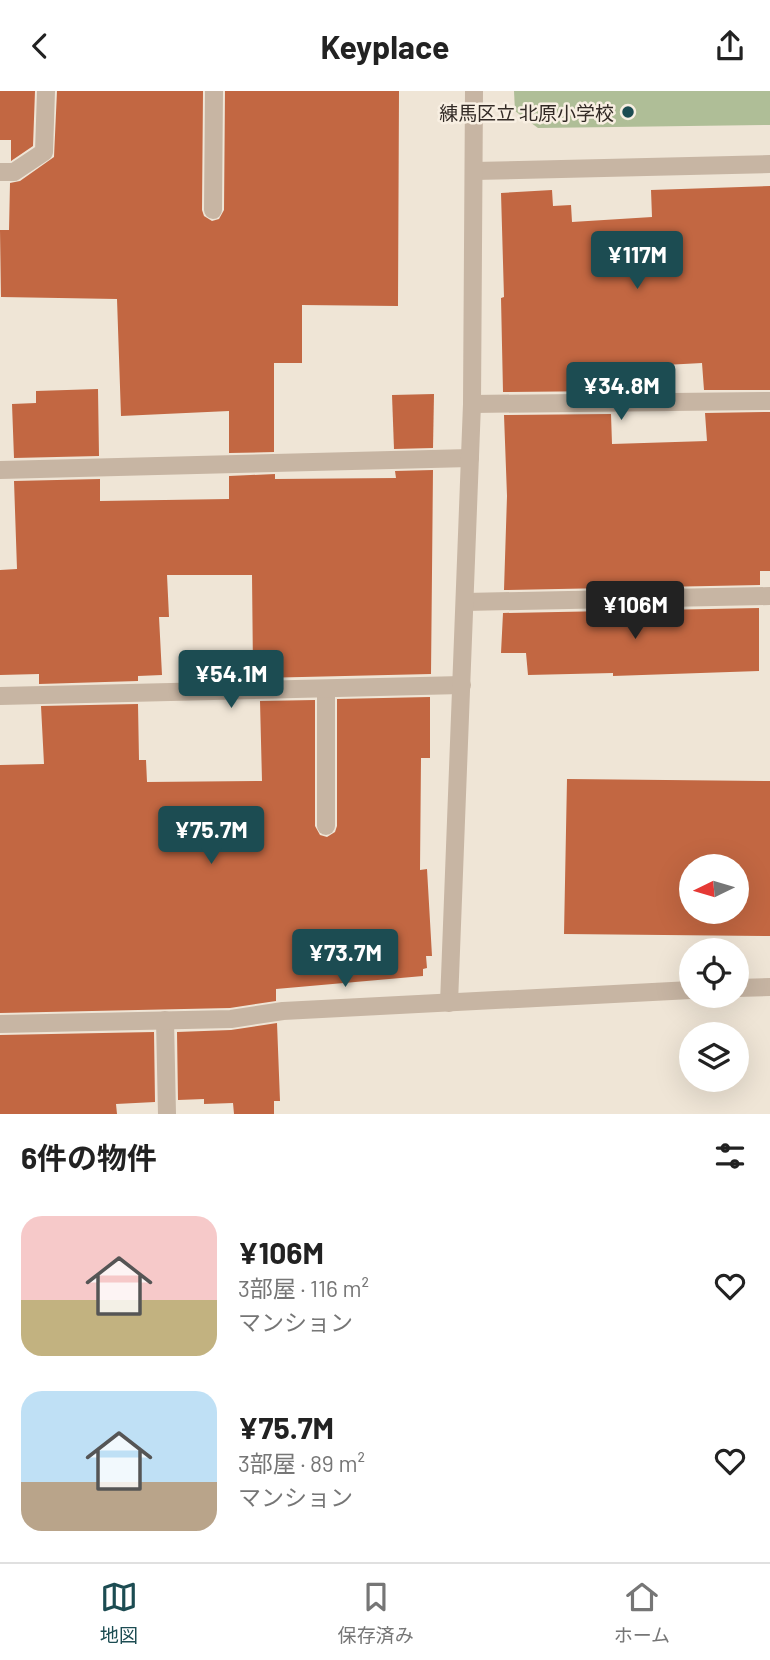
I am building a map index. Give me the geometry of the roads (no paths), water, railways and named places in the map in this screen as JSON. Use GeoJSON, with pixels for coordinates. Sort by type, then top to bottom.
{"type":"FeatureCollection","features":[{"type":"Feature","properties":{"kind":"street"},"geometry":{"type":"LineString","coordinates":[[0,172],[15,172],[44,152],[46,91]]}},
{"type":"Feature","properties":{"kind":"street"},"geometry":{"type":"LineString","coordinates":[[214,91],[214,210]]}},
{"type":"Feature","properties":{"kind":"street"},"geometry":{"type":"LineString","coordinates":[[449,1003],[472,404],[474,91]]}},
{"type":"Feature","properties":{"kind":"street"},"geometry":{"type":"LineString","coordinates":[[474,171],[770,164]]}},
{"type":"Feature","properties":{"kind":"street"},"geometry":{"type":"LineString","coordinates":[[472,404],[770,401]]}},
{"type":"Feature","properties":{"kind":"street"},"geometry":{"type":"LineString","coordinates":[[0,470],[470,459]]}},
{"type":"Feature","properties":{"kind":"street"},"geometry":{"type":"LineString","coordinates":[[465,602],[770,596]]}},
{"type":"Feature","properties":{"kind":"street"},"geometry":{"type":"LineString","coordinates":[[0,696],[461,685]]}},
{"type":"Feature","properties":{"kind":"street"},"geometry":{"type":"LineString","coordinates":[[326,688],[326,826]]}},
{"type":"Feature","properties":{"kind":"street"},"geometry":{"type":"LineString","coordinates":[[749,988],[770,987]]}},
{"type":"Feature","properties":{"kind":"street"},"geometry":{"type":"LineString","coordinates":[[0,1024],[232,1019],[283,1011],[679,992]]}},
{"type":"Feature","properties":{"kind":"street"},"geometry":{"type":"LineString","coordinates":[[166,1020],[167,1114]]}},
{"type":"Feature","properties":{"kind":"place","name":"練馬区立 北原小学校"},"geometry":{"type":"Point","coordinates":[628,112]}}]}
